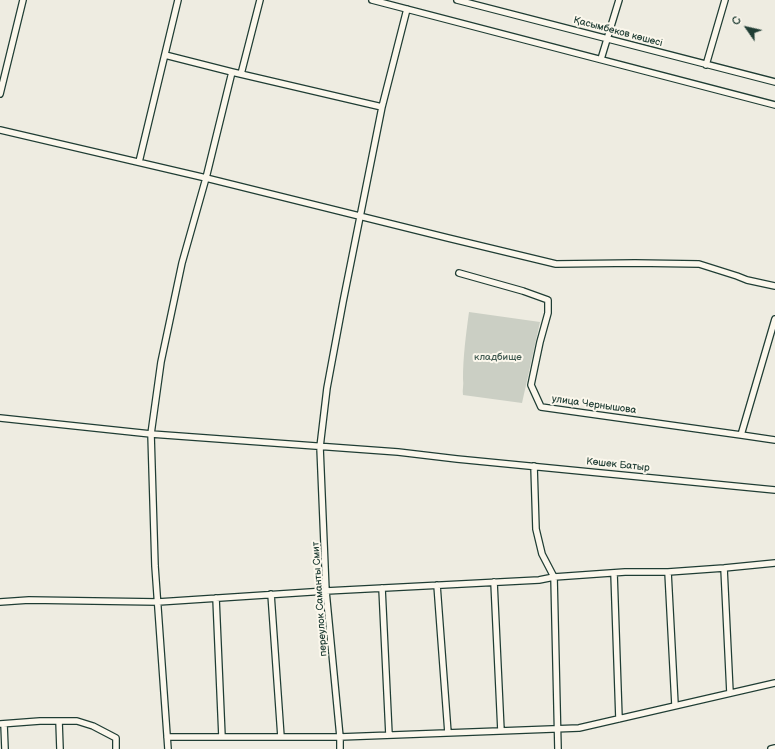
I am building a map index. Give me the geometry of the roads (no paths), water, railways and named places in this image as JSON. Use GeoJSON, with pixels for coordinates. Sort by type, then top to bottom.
{"type":"FeatureCollection","features":[{"type":"Feature","properties":{"kind":"street"},"geometry":{"type":"LineString","coordinates":[[0,94],[23,0]]}},
{"type":"Feature","properties":{"kind":"street"},"geometry":{"type":"LineString","coordinates":[[139,162],[178,0]]}},
{"type":"Feature","properties":{"kind":"street"},"geometry":{"type":"LineString","coordinates":[[241,74],[260,0]]}},
{"type":"Feature","properties":{"kind":"street"},"geometry":{"type":"LineString","coordinates":[[372,0],[775,105]]}},
{"type":"Feature","properties":{"kind":"street","name":"Қасымбеков көшесі"},"geometry":{"type":"LineString","coordinates":[[457,0],[473,2],[706,65],[775,82]]}},
{"type":"Feature","properties":{"kind":"street"},"geometry":{"type":"LineString","coordinates":[[601,59],[619,0]]}},
{"type":"Feature","properties":{"kind":"street"},"geometry":{"type":"LineString","coordinates":[[706,65],[725,0]]}},
{"type":"Feature","properties":{"kind":"street","name":"переулок Саманты Смит"},"geometry":{"type":"LineString","coordinates":[[340,749],[326,591],[320,447],[326,395],[348,273],[361,217],[382,107],[407,9]]}},
{"type":"Feature","properties":{"kind":"street"},"geometry":{"type":"LineString","coordinates":[[165,55],[382,107]]}},
{"type":"Feature","properties":{"kind":"street"},"geometry":{"type":"LineString","coordinates":[[168,749],[155,560],[151,434],[161,362],[182,263],[206,178],[232,72]]}},
{"type":"Feature","properties":{"kind":"street"},"geometry":{"type":"LineString","coordinates":[[0,130],[206,178],[556,264],[699,264],[747,280],[775,286]]}},
{"type":"Feature","properties":{"kind":"street","name":"улица Чернышова"},"geometry":{"type":"LineString","coordinates":[[459,273],[523,291],[548,300],[548,313],[531,385],[541,407],[775,440]]}},
{"type":"Feature","properties":{"kind":"street"},"geometry":{"type":"LineString","coordinates":[[741,435],[775,319]]}},
{"type":"Feature","properties":{"kind":"street","name":"Көшек Батыр"},"geometry":{"type":"LineString","coordinates":[[0,418],[151,434],[398,452],[775,490]]}},
{"type":"Feature","properties":{"kind":"street"},"geometry":{"type":"LineString","coordinates":[[534,466],[536,529],[542,554],[554,577],[558,749]]}},
{"type":"Feature","properties":{"kind":"street"},"geometry":{"type":"LineString","coordinates":[[0,602],[29,600],[158,602],[271,594],[539,580],[554,577],[614,573],[668,572],[775,563]]}},
{"type":"Feature","properties":{"kind":"street"},"geometry":{"type":"LineString","coordinates":[[724,568],[730,693]]}},
{"type":"Feature","properties":{"kind":"street"},"geometry":{"type":"LineString","coordinates":[[668,572],[675,705]]}},
{"type":"Feature","properties":{"kind":"street"},"geometry":{"type":"LineString","coordinates":[[614,573],[619,719]]}},
{"type":"Feature","properties":{"kind":"street"},"geometry":{"type":"LineString","coordinates":[[494,582],[501,731]]}},
{"type":"Feature","properties":{"kind":"street"},"geometry":{"type":"LineString","coordinates":[[437,585],[448,733]]}},
{"type":"Feature","properties":{"kind":"street"},"geometry":{"type":"LineString","coordinates":[[382,588],[389,735]]}},
{"type":"Feature","properties":{"kind":"street"},"geometry":{"type":"LineString","coordinates":[[271,594],[281,737]]}},
{"type":"Feature","properties":{"kind":"street"},"geometry":{"type":"LineString","coordinates":[[216,598],[222,737]]}},
{"type":"Feature","properties":{"kind":"street"},"geometry":{"type":"LineString","coordinates":[[167,737],[389,735],[578,728],[775,683]]}},
{"type":"Feature","properties":{"kind":"street"},"geometry":{"type":"LineString","coordinates":[[5,749],[2,724],[40,721],[77,721],[93,726],[116,738],[116,749]]}},
{"type":"Feature","properties":{"kind":"street"},"geometry":{"type":"LineString","coordinates":[[59,721],[60,749]]}},
{"type":"Feature","properties":{"kind":"street"},"geometry":{"type":"LineString","coordinates":[[771,749],[775,748]]}},
{"type":"Feature","properties":{"kind":"park label","name":"кладбище"},"geometry":{"type":"Point","coordinates":[498,357]}}]}
